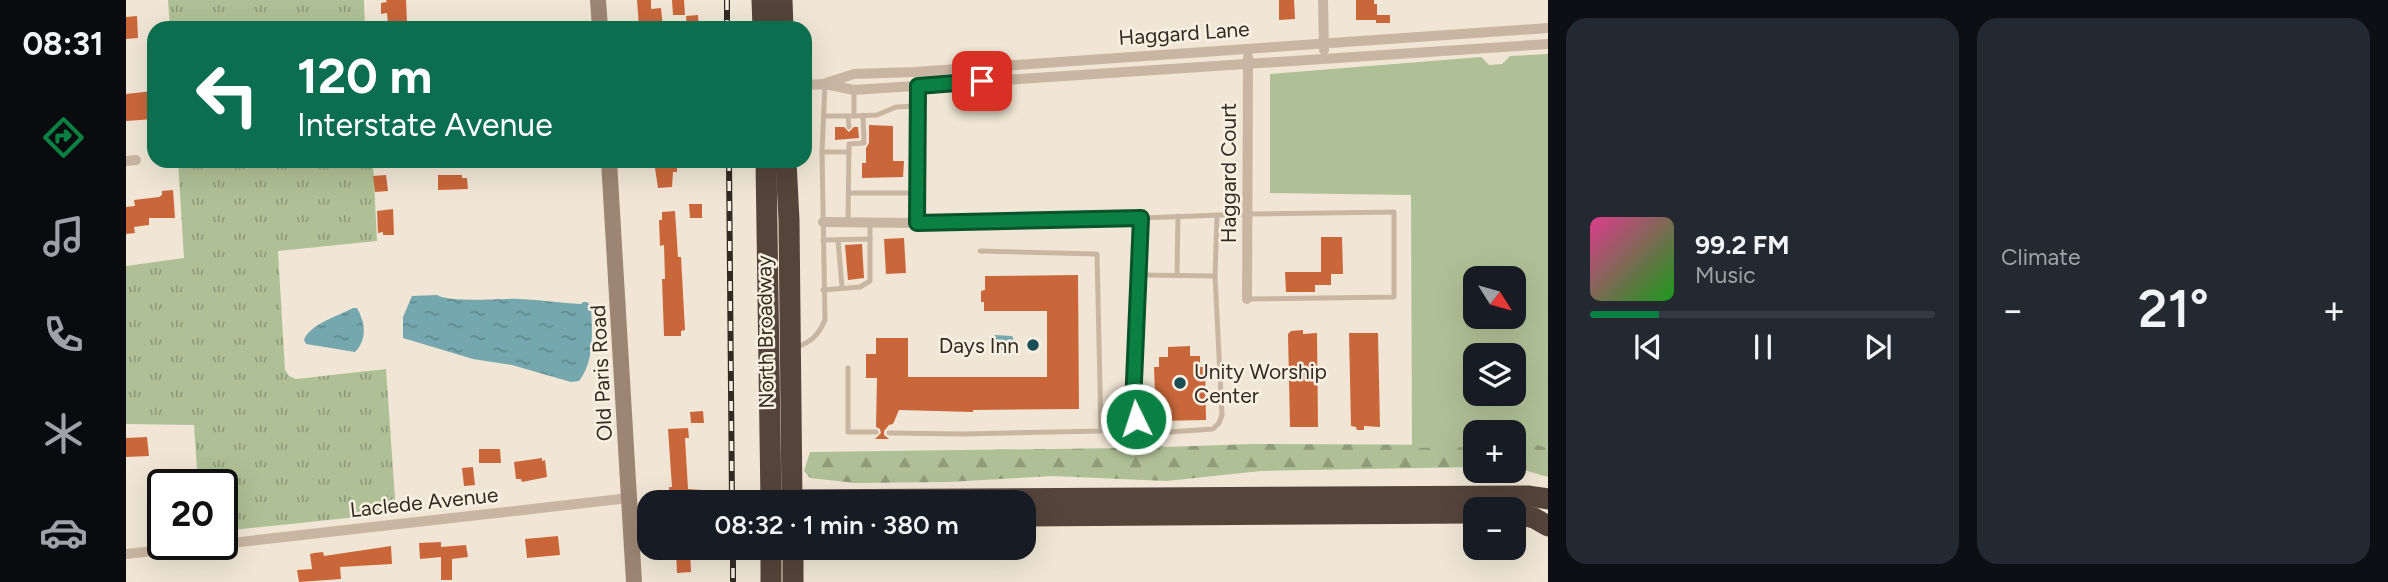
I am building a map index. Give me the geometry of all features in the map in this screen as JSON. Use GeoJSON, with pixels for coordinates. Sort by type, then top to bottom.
{"type":"FeatureCollection","features":[{"type":"Feature","properties":{"kind":"highway"},"geometry":{"type":"LineString","coordinates":[[762,0],[763,21]]}},
{"type":"Feature","properties":{"kind":"highway"},"geometry":{"type":"LineString","coordinates":[[782,0],[783,21]]}},
{"type":"Feature","properties":{"kind":"highway","name":"North Broadway"},"geometry":{"type":"LineString","coordinates":[[766,168],[781,490]]}},
{"type":"Feature","properties":{"kind":"highway","name":"North Broadway"},"geometry":{"type":"LineString","coordinates":[[782,490],[789,347],[786,168]]}},
{"type":"Feature","properties":{"kind":"highway"},"geometry":{"type":"LineString","coordinates":[[1036,499],[1529,496],[1548,499]]}},
{"type":"Feature","properties":{"kind":"highway"},"geometry":{"type":"LineString","coordinates":[[1036,516],[1463,513]]}},
{"type":"Feature","properties":{"kind":"highway"},"geometry":{"type":"LineString","coordinates":[[1526,516],[1548,526]]}},
{"type":"Feature","properties":{"kind":"highway"},"geometry":{"type":"LineString","coordinates":[[771,560],[771,582]]}},
{"type":"Feature","properties":{"kind":"highway"},"geometry":{"type":"LineString","coordinates":[[793,560],[793,582]]}},
{"type":"Feature","properties":{"kind":"street"},"geometry":{"type":"LineString","coordinates":[[598,0],[600,21]]}},
{"type":"Feature","properties":{"kind":"street"},"geometry":{"type":"LineString","coordinates":[[1323,0],[1326,58]]}},
{"type":"Feature","properties":{"kind":"street","name":"Haggard Lane"},"geometry":{"type":"LineString","coordinates":[[825,84],[854,74],[1548,27]]}},
{"type":"Feature","properties":{"kind":"street","name":"Haggard Lane"},"geometry":{"type":"LineString","coordinates":[[812,85],[825,84],[854,90],[1548,44]]}},
{"type":"Feature","properties":{"kind":"street","name":"Haggard Court"},"geometry":{"type":"LineString","coordinates":[[1247,299],[1248,48]]}},
{"type":"Feature","properties":{"kind":"street","name":"Old Paris Road"},"geometry":{"type":"LineString","coordinates":[[609,168],[634,582]]}},
{"type":"Feature","properties":{"kind":"street"},"geometry":{"type":"LineString","coordinates":[[823,222],[1114,219]]}},
{"type":"Feature","properties":{"kind":"street","name":"Laclede Avenue"},"geometry":{"type":"LineString","coordinates":[[238,542],[629,498]]}},
{"type":"Feature","properties":{"kind":"street","name":"Laclede Avenue"},"geometry":{"type":"LineString","coordinates":[[126,554],[147,552]]}},
{"type":"Feature","properties":{"kind":"lane"},"geometry":{"type":"LineString","coordinates":[[1483,32],[1484,48]]}},
{"type":"Feature","properties":{"kind":"lane"},"geometry":{"type":"LineString","coordinates":[[1391,38],[1392,53]]}},
{"type":"Feature","properties":{"kind":"lane"},"geometry":{"type":"LineString","coordinates":[[1145,55],[1146,70]]}},
{"type":"Feature","properties":{"kind":"lane"},"geometry":{"type":"LineString","coordinates":[[1076,60],[1077,75]]}},
{"type":"Feature","properties":{"kind":"lane"},"geometry":{"type":"LineString","coordinates":[[981,67],[982,81]]}},
{"type":"Feature","properties":{"kind":"lane"},"geometry":{"type":"LineString","coordinates":[[903,72],[904,87]]}},
{"type":"Feature","properties":{"kind":"lane"},"geometry":{"type":"LineString","coordinates":[[789,347],[810,342],[825,320],[822,152],[825,84]]}},
{"type":"Feature","properties":{"kind":"lane"},"geometry":{"type":"LineString","coordinates":[[917,223],[918,86]]}},
{"type":"Feature","properties":{"kind":"lane"},"geometry":{"type":"LineString","coordinates":[[849,127],[854,90]]}},
{"type":"Feature","properties":{"kind":"lane"},"geometry":{"type":"LineString","coordinates":[[824,116],[877,115],[896,107],[918,106]]}},
{"type":"Feature","properties":{"kind":"lane"},"geometry":{"type":"LineString","coordinates":[[848,222],[849,142],[864,143],[863,116]]}},
{"type":"Feature","properties":{"kind":"lane"},"geometry":{"type":"LineString","coordinates":[[822,152],[849,152]]}},
{"type":"Feature","properties":{"kind":"lane"},"geometry":{"type":"LineString","coordinates":[[849,193],[917,193]]}},
{"type":"Feature","properties":{"kind":"lane"},"geometry":{"type":"LineString","coordinates":[[1114,219],[1394,212],[1394,297],[1247,299]]}},
{"type":"Feature","properties":{"kind":"lane"},"geometry":{"type":"LineString","coordinates":[[1141,218],[1133,405],[1140,426],[1155,433],[1213,429],[1219,423],[1222,405],[1215,276],[1217,215]]}},
{"type":"Feature","properties":{"kind":"lane"},"geometry":{"type":"LineString","coordinates":[[1177,275],[1178,216]]}},
{"type":"Feature","properties":{"kind":"lane"},"geometry":{"type":"LineString","coordinates":[[823,290],[860,287],[870,281],[870,222]]}},
{"type":"Feature","properties":{"kind":"lane"},"geometry":{"type":"LineString","coordinates":[[823,240],[870,239]]}},
{"type":"Feature","properties":{"kind":"lane"},"geometry":{"type":"LineString","coordinates":[[838,240],[842,287]]}},
{"type":"Feature","properties":{"kind":"lane"},"geometry":{"type":"LineString","coordinates":[[889,433],[1101,431],[1097,254],[980,251]]}},
{"type":"Feature","properties":{"kind":"lane"},"geometry":{"type":"LineString","coordinates":[[1139,275],[1215,276]]}},
{"type":"Feature","properties":{"kind":"lane"},"geometry":{"type":"LineString","coordinates":[[848,368],[848,432],[876,432]]}},
{"type":"Feature","properties":{"kind":"green space"},"geometry":{"type":"Polygon","coordinates":[[[168,0],[364,0],[365,21],[170,21],[168,0]]]}},
{"type":"Feature","properties":{"kind":"green space"},"geometry":{"type":"Polygon","coordinates":[[[1548,54],[1548,448],[1526,446],[1526,420],[1463,420],[1463,447],[1412,448],[1411,195],[1270,193],[1270,74],[1481,57],[1489,65],[1502,64],[1510,56],[1548,54]]]}},
{"type":"Feature","properties":{"kind":"green space"},"geometry":{"type":"Polygon","coordinates":[[[178,168],[373,168],[377,241],[278,251],[285,370],[289,376],[296,379],[386,369],[396,513],[238,529],[238,469],[197,469],[194,425],[126,424],[126,266],[184,258],[178,168]]]}},
{"type":"Feature","properties":{"kind":"green space"},"geometry":{"type":"Polygon","coordinates":[[[1137,439],[1165,447],[1251,444],[1463,445],[1463,467],[1261,471],[1167,481],[1052,476],[949,482],[855,483],[810,478],[804,471],[810,452],[1126,448],[1137,439]]]}},
{"type":"Feature","properties":{"kind":"green space"},"geometry":{"type":"Polygon","coordinates":[[[1526,445],[1548,448],[1548,477],[1526,471],[1526,445]]]}},
{"type":"Feature","properties":{"kind":"water"},"geometry":{"type":"Polygon","coordinates":[[[437,295],[464,300],[587,302],[591,306],[592,335],[590,355],[584,373],[579,381],[571,382],[512,365],[473,359],[403,338],[403,317],[412,296],[437,295]]]}},
{"type":"Feature","properties":{"kind":"water"},"geometry":{"type":"Polygon","coordinates":[[[357,308],[360,313],[364,330],[362,342],[355,352],[306,344],[304,340],[312,329],[357,308]]]}},
{"type":"Feature","properties":{"kind":"water"},"geometry":{"type":"Polygon","coordinates":[[[995,335],[1012,336],[1013,345],[1005,351],[992,347],[989,341],[995,335]]]}},
{"type":"Feature","properties":{"kind":"building"},"geometry":{"type":"Polygon","coordinates":[[[386,0],[406,0],[407,21],[388,21],[387,13],[381,14],[381,3],[387,2],[386,0]]]}},
{"type":"Feature","properties":{"kind":"building"},"geometry":{"type":"Polygon","coordinates":[[[637,0],[651,0],[651,9],[661,8],[662,21],[638,21],[637,0]]]}},
{"type":"Feature","properties":{"kind":"building"},"geometry":{"type":"Polygon","coordinates":[[[672,0],[684,0],[685,15],[673,15],[672,0]]]}},
{"type":"Feature","properties":{"kind":"building"},"geometry":{"type":"Polygon","coordinates":[[[1279,0],[1294,0],[1295,19],[1279,20],[1279,0]]]}},
{"type":"Feature","properties":{"kind":"building"},"geometry":{"type":"Polygon","coordinates":[[[1356,0],[1374,0],[1374,4],[1377,4],[1377,15],[1390,15],[1390,23],[1356,20],[1356,0]]]}},
{"type":"Feature","properties":{"kind":"building"},"geometry":{"type":"Polygon","coordinates":[[[698,15],[698,21],[686,21],[686,16],[698,15]]]}},
{"type":"Feature","properties":{"kind":"building"},"geometry":{"type":"Polygon","coordinates":[[[137,16],[138,38],[126,39],[126,17],[137,16]]]}},
{"type":"Feature","properties":{"kind":"building"},"geometry":{"type":"Polygon","coordinates":[[[147,92],[147,120],[126,121],[126,94],[147,92]]]}},
{"type":"Feature","properties":{"kind":"building"},"geometry":{"type":"Polygon","coordinates":[[[869,125],[893,126],[893,161],[904,161],[903,177],[862,178],[862,163],[866,163],[866,148],[869,143],[869,125]]]}},
{"type":"Feature","properties":{"kind":"building"},"geometry":{"type":"Polygon","coordinates":[[[835,127],[844,127],[849,132],[858,127],[859,138],[835,140],[835,127]]]}},
{"type":"Feature","properties":{"kind":"building"},"geometry":{"type":"Polygon","coordinates":[[[655,168],[677,168],[677,172],[673,172],[672,187],[658,188],[655,168]]]}},
{"type":"Feature","properties":{"kind":"building"},"geometry":{"type":"Polygon","coordinates":[[[386,175],[388,191],[375,192],[373,176],[386,175]]]}},
{"type":"Feature","properties":{"kind":"building"},"geometry":{"type":"Polygon","coordinates":[[[438,175],[462,175],[462,178],[467,178],[468,189],[438,190],[438,175]]]}},
{"type":"Feature","properties":{"kind":"building"},"geometry":{"type":"Polygon","coordinates":[[[173,190],[175,218],[149,218],[149,225],[134,227],[135,233],[126,234],[126,207],[135,206],[134,200],[159,197],[162,191],[173,190]]]}},
{"type":"Feature","properties":{"kind":"building"},"geometry":{"type":"Polygon","coordinates":[[[689,204],[702,204],[702,218],[690,218],[689,204]]]}},
{"type":"Feature","properties":{"kind":"building"},"geometry":{"type":"Polygon","coordinates":[[[393,209],[394,235],[378,233],[377,211],[393,209]]]}},
{"type":"Feature","properties":{"kind":"building"},"geometry":{"type":"Polygon","coordinates":[[[675,211],[678,257],[681,257],[685,330],[681,331],[681,336],[664,336],[664,245],[660,246],[659,220],[662,220],[662,212],[675,211]]]}},
{"type":"Feature","properties":{"kind":"building"},"geometry":{"type":"Polygon","coordinates":[[[1321,237],[1342,237],[1343,274],[1331,274],[1331,285],[1315,285],[1315,292],[1286,292],[1285,272],[1321,272],[1321,237]]]}},
{"type":"Feature","properties":{"kind":"building"},"geometry":{"type":"Polygon","coordinates":[[[904,238],[906,273],[886,274],[884,239],[904,238]]]}},
{"type":"Feature","properties":{"kind":"building"},"geometry":{"type":"Polygon","coordinates":[[[862,244],[864,278],[848,280],[845,245],[862,244]]]}},
{"type":"Feature","properties":{"kind":"building"},"geometry":{"type":"Polygon","coordinates":[[[1078,275],[1079,409],[973,412],[899,410],[893,424],[884,431],[884,435],[889,439],[875,439],[881,433],[876,427],[877,378],[866,378],[866,354],[876,354],[876,338],[908,338],[908,377],[1047,377],[1047,311],[984,311],[981,291],[985,290],[985,276],[1078,275]]]}},
{"type":"Feature","properties":{"kind":"building"},"geometry":{"type":"Polygon","coordinates":[[[1303,330],[1303,334],[1317,333],[1318,427],[1290,427],[1288,334],[1291,331],[1303,330]]]}},
{"type":"Feature","properties":{"kind":"building"},"geometry":{"type":"Polygon","coordinates":[[[1349,333],[1378,333],[1380,427],[1364,426],[1364,430],[1357,430],[1351,426],[1349,333]]]}},
{"type":"Feature","properties":{"kind":"building","name":"Unity Worship Center"},"geometry":{"type":"Polygon","coordinates":[[[1190,346],[1190,356],[1200,356],[1200,367],[1205,367],[1206,420],[1156,421],[1154,367],[1159,367],[1159,357],[1168,357],[1168,347],[1190,346]]]}},
{"type":"Feature","properties":{"kind":"building"},"geometry":{"type":"Polygon","coordinates":[[[703,411],[704,423],[691,423],[690,412],[703,411]]]}},
{"type":"Feature","properties":{"kind":"building"},"geometry":{"type":"Polygon","coordinates":[[[688,428],[689,438],[685,438],[688,489],[702,490],[669,490],[669,487],[672,487],[668,429],[688,428]]]}},
{"type":"Feature","properties":{"kind":"building"},"geometry":{"type":"Polygon","coordinates":[[[147,437],[149,456],[126,457],[126,438],[147,437]]]}},
{"type":"Feature","properties":{"kind":"building"},"geometry":{"type":"Polygon","coordinates":[[[479,449],[500,449],[501,463],[479,463],[479,449]]]}},
{"type":"Feature","properties":{"kind":"building"},"geometry":{"type":"Polygon","coordinates":[[[542,458],[542,461],[545,460],[547,477],[522,482],[521,479],[516,479],[514,462],[542,458]]]}},
{"type":"Feature","properties":{"kind":"building"},"geometry":{"type":"Polygon","coordinates":[[[473,467],[475,485],[464,486],[462,468],[473,467]]]}},
{"type":"Feature","properties":{"kind":"building"},"geometry":{"type":"Polygon","coordinates":[[[558,536],[560,555],[527,558],[525,539],[558,536]]]}},
{"type":"Feature","properties":{"kind":"building"},"geometry":{"type":"Polygon","coordinates":[[[441,542],[441,547],[466,545],[468,557],[452,559],[452,580],[441,580],[441,557],[420,559],[419,543],[441,542]]]}},
{"type":"Feature","properties":{"kind":"building"},"geometry":{"type":"Polygon","coordinates":[[[391,546],[392,564],[340,567],[341,579],[299,582],[297,570],[312,569],[310,554],[323,552],[324,556],[391,546]]]}},
{"type":"Feature","properties":{"kind":"building"},"geometry":{"type":"Polygon","coordinates":[[[676,560],[690,560],[691,572],[677,573],[676,560]]]}},
{"type":"Feature","properties":{"kind":"railway"},"geometry":{"type":"LineString","coordinates":[[727,0],[727,21]]}},
{"type":"Feature","properties":{"kind":"railway"},"geometry":{"type":"LineString","coordinates":[[729,168],[732,490]]}},
{"type":"Feature","properties":{"kind":"railway"},"geometry":{"type":"LineString","coordinates":[[733,560],[733,582]]}},
{"type":"Feature","properties":{"kind":"place","name":"Days Inn"},"geometry":{"type":"Point","coordinates":[1033,345]}},
{"type":"Feature","properties":{"kind":"place","name":"Unity Worship Center"},"geometry":{"type":"Point","coordinates":[1180,383]}},
{"type":"Feature","properties":{"kind":"route"},"geometry":{"type":"LineString","coordinates":[[982,81],[918,86],[917,223],[1141,218],[1133,405],[1136,419]]}}]}
